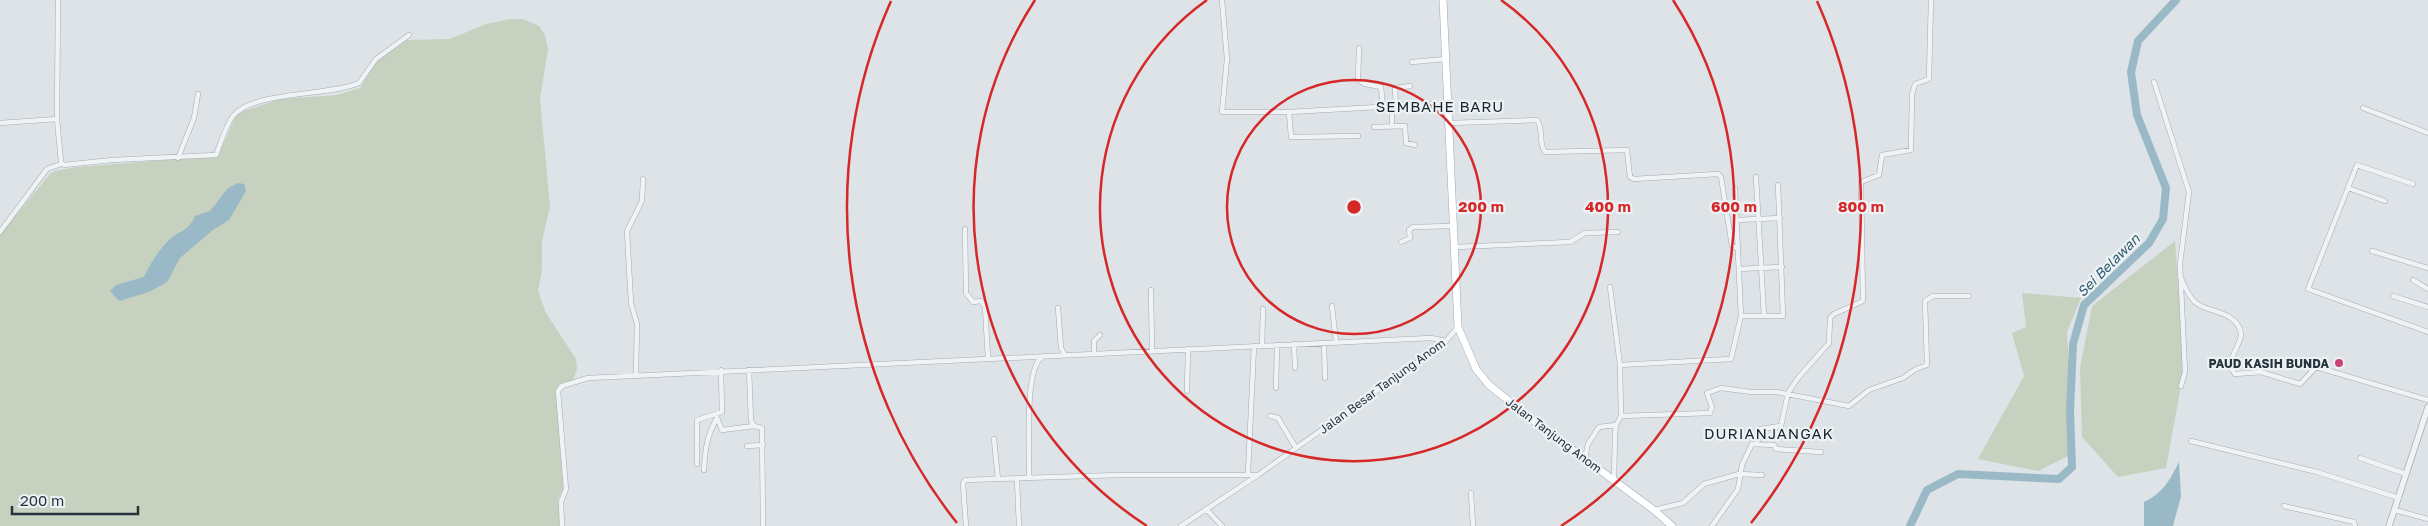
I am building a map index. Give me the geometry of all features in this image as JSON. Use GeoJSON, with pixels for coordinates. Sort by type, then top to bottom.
{"type":"FeatureCollection","features":[{"type":"Feature","properties":{"kind":"main road"},"geometry":{"type":"LineString","coordinates":[[1444,0],[1458,327]]}},
{"type":"Feature","properties":{"kind":"main road","name":"Jalan Tanjung Anom"},"geometry":{"type":"LineString","coordinates":[[1458,327],[1476,369],[1489,385],[1614,479],[1672,526]]}},
{"type":"Feature","properties":{"kind":"street"},"geometry":{"type":"LineString","coordinates":[[58,0],[57,120],[61,164]]}},
{"type":"Feature","properties":{"kind":"street"},"geometry":{"type":"LineString","coordinates":[[1222,0],[1227,59],[1222,112],[1289,112],[1448,103]]}},
{"type":"Feature","properties":{"kind":"street"},"geometry":{"type":"LineString","coordinates":[[1757,443],[1760,429],[1781,426],[1788,393],[1798,378],[1829,343],[1830,318],[1834,314],[1863,300],[1860,182],[1879,176],[1882,155],[1912,150],[1912,95],[1914,84],[1929,80],[1931,0]]}},
{"type":"Feature","properties":{"kind":"street"},"geometry":{"type":"LineString","coordinates":[[0,232],[47,169],[61,164],[216,155],[234,115],[249,106],[282,96],[338,89],[360,84],[376,58],[409,34]]}},
{"type":"Feature","properties":{"kind":"street"},"geometry":{"type":"LineString","coordinates":[[1359,48],[1358,80],[1365,84],[1381,87],[1384,106]]}},
{"type":"Feature","properties":{"kind":"street"},"geometry":{"type":"LineString","coordinates":[[1412,62],[1446,59]]}},
{"type":"Feature","properties":{"kind":"street"},"geometry":{"type":"LineString","coordinates":[[2154,82],[2189,192],[2189,205],[2181,244],[2180,276],[2185,372],[2181,386]]}},
{"type":"Feature","properties":{"kind":"street"},"geometry":{"type":"LineString","coordinates":[[1392,126],[1396,88],[1410,86]]}},
{"type":"Feature","properties":{"kind":"street"},"geometry":{"type":"LineString","coordinates":[[178,158],[194,118],[198,94]]}},
{"type":"Feature","properties":{"kind":"street"},"geometry":{"type":"LineString","coordinates":[[2363,108],[2428,133]]}},
{"type":"Feature","properties":{"kind":"street"},"geometry":{"type":"LineString","coordinates":[[1289,112],[1291,137],[1358,136]]}},
{"type":"Feature","properties":{"kind":"street"},"geometry":{"type":"LineString","coordinates":[[0,123],[57,120]]}},
{"type":"Feature","properties":{"kind":"street"},"geometry":{"type":"LineString","coordinates":[[1450,123],[1537,120],[1540,124],[1542,148],[1545,152],[1627,150],[1630,177],[1634,179],[1718,174],[1721,177],[1732,246],[1738,249]]}},
{"type":"Feature","properties":{"kind":"street"},"geometry":{"type":"LineString","coordinates":[[1374,127],[1405,126],[1406,143],[1415,145]]}},
{"type":"Feature","properties":{"kind":"street"},"geometry":{"type":"LineString","coordinates":[[2413,184],[2358,165],[2308,288],[2428,332]]}},
{"type":"Feature","properties":{"kind":"street"},"geometry":{"type":"LineString","coordinates":[[1756,177],[1760,220],[1764,316]]}},
{"type":"Feature","properties":{"kind":"street"},"geometry":{"type":"LineString","coordinates":[[636,374],[637,324],[631,303],[628,231],[641,206],[644,179]]}},
{"type":"Feature","properties":{"kind":"street"},"geometry":{"type":"LineString","coordinates":[[1741,316],[1783,316],[1778,186]]}},
{"type":"Feature","properties":{"kind":"street"},"geometry":{"type":"LineString","coordinates":[[2348,188],[2384,201]]}},
{"type":"Feature","properties":{"kind":"street"},"geometry":{"type":"LineString","coordinates":[[1620,365],[1730,360],[1741,316],[1735,189]]}},
{"type":"Feature","properties":{"kind":"street"},"geometry":{"type":"LineString","coordinates":[[1737,220],[1780,218]]}},
{"type":"Feature","properties":{"kind":"street"},"geometry":{"type":"LineString","coordinates":[[1401,242],[1410,238],[1410,230],[1413,227],[1454,226]]}},
{"type":"Feature","properties":{"kind":"street"},"geometry":{"type":"LineString","coordinates":[[965,229],[966,293],[973,302],[981,301],[985,307],[988,359]]}},
{"type":"Feature","properties":{"kind":"street"},"geometry":{"type":"LineString","coordinates":[[1456,247],[1570,242],[1584,233],[1618,232]]}},
{"type":"Feature","properties":{"kind":"street"},"geometry":{"type":"LineString","coordinates":[[2372,251],[2428,268]]}},
{"type":"Feature","properties":{"kind":"street"},"geometry":{"type":"LineString","coordinates":[[1740,269],[1782,267]]}},
{"type":"Feature","properties":{"kind":"street"},"geometry":{"type":"LineString","coordinates":[[2180,276],[2196,303],[2228,316],[2240,328],[2241,335],[2231,362],[2232,370],[2235,374],[2261,372],[2300,384],[2316,367],[2428,400]]}},
{"type":"Feature","properties":{"kind":"street"},"geometry":{"type":"LineString","coordinates":[[2413,280],[2428,289]]}},
{"type":"Feature","properties":{"kind":"street"},"geometry":{"type":"LineString","coordinates":[[1610,287],[1620,365],[1622,416],[1616,425],[1614,479]]}},
{"type":"Feature","properties":{"kind":"street"},"geometry":{"type":"LineString","coordinates":[[1151,290],[1152,350]]}},
{"type":"Feature","properties":{"kind":"street"},"geometry":{"type":"LineString","coordinates":[[1622,416],[1710,413],[1712,407],[1707,394],[1713,389],[1788,393],[1802,398],[1849,406],[1869,390],[1903,378],[1916,369],[1925,367],[1929,360],[1925,300],[1933,296],[1969,296]]}},
{"type":"Feature","properties":{"kind":"street"},"geometry":{"type":"LineString","coordinates":[[2393,296],[2428,307]]}},
{"type":"Feature","properties":{"kind":"street"},"geometry":{"type":"LineString","coordinates":[[1332,306],[1336,342]]}},
{"type":"Feature","properties":{"kind":"street"},"geometry":{"type":"LineString","coordinates":[[1058,308],[1061,348],[1065,356]]}},
{"type":"Feature","properties":{"kind":"street"},"geometry":{"type":"LineString","coordinates":[[1262,346],[1263,309]]}},
{"type":"Feature","properties":{"kind":"street","name":"Jalan Besar Tanjung Anom"},"geometry":{"type":"LineString","coordinates":[[1181,526],[1258,475],[1446,341],[1458,327]]}},
{"type":"Feature","properties":{"kind":"street"},"geometry":{"type":"LineString","coordinates":[[1094,354],[1094,341],[1100,335]]}},
{"type":"Feature","properties":{"kind":"street"},"geometry":{"type":"LineString","coordinates":[[562,526],[561,502],[566,489],[559,388],[588,378],[636,374],[1065,356],[1152,350],[1188,350],[1336,342],[1431,338],[1446,341]]}},
{"type":"Feature","properties":{"kind":"street"},"geometry":{"type":"LineString","coordinates":[[1324,343],[1325,378]]}},
{"type":"Feature","properties":{"kind":"street"},"geometry":{"type":"LineString","coordinates":[[1294,344],[1295,368]]}},
{"type":"Feature","properties":{"kind":"street"},"geometry":{"type":"LineString","coordinates":[[1276,388],[1277,345]]}},
{"type":"Feature","properties":{"kind":"street"},"geometry":{"type":"LineString","coordinates":[[1248,474],[1254,346]]}},
{"type":"Feature","properties":{"kind":"street"},"geometry":{"type":"LineString","coordinates":[[1187,392],[1188,350]]}},
{"type":"Feature","properties":{"kind":"street"},"geometry":{"type":"LineString","coordinates":[[1030,478],[1030,384],[1034,366],[1042,357]]}},
{"type":"Feature","properties":{"kind":"street"},"geometry":{"type":"LineString","coordinates":[[704,470],[705,449],[710,430],[722,412],[723,407],[721,370]]}},
{"type":"Feature","properties":{"kind":"street"},"geometry":{"type":"LineString","coordinates":[[749,370],[751,420],[754,426]]}},
{"type":"Feature","properties":{"kind":"street"},"geometry":{"type":"LineString","coordinates":[[2390,526],[2428,407]]}},
{"type":"Feature","properties":{"kind":"street"},"geometry":{"type":"LineString","coordinates":[[718,416],[722,430],[754,426],[762,428],[763,526]]}},
{"type":"Feature","properties":{"kind":"street"},"geometry":{"type":"LineString","coordinates":[[697,464],[697,420],[718,416]]}},
{"type":"Feature","properties":{"kind":"street"},"geometry":{"type":"LineString","coordinates":[[1270,416],[1278,418],[1296,448]]}},
{"type":"Feature","properties":{"kind":"street"},"geometry":{"type":"LineString","coordinates":[[1585,458],[1588,444],[1599,427],[1616,425]]}},
{"type":"Feature","properties":{"kind":"street"},"geometry":{"type":"LineString","coordinates":[[994,439],[998,479]]}},
{"type":"Feature","properties":{"kind":"street"},"geometry":{"type":"LineString","coordinates":[[2191,441],[2317,472],[2398,498]]}},
{"type":"Feature","properties":{"kind":"street"},"geometry":{"type":"LineString","coordinates":[[1757,443],[1762,446],[1774,446],[1776,450],[1821,452]]}},
{"type":"Feature","properties":{"kind":"street"},"geometry":{"type":"LineString","coordinates":[[1712,526],[1738,489],[1740,474],[1750,446],[1757,443]]}},
{"type":"Feature","properties":{"kind":"street"},"geometry":{"type":"LineString","coordinates":[[746,446],[763,445]]}},
{"type":"Feature","properties":{"kind":"street"},"geometry":{"type":"LineString","coordinates":[[2360,458],[2406,474]]}},
{"type":"Feature","properties":{"kind":"street"},"geometry":{"type":"LineString","coordinates":[[1654,510],[1683,503],[1704,484],[1740,474],[1762,475]]}},
{"type":"Feature","properties":{"kind":"street"},"geometry":{"type":"LineString","coordinates":[[966,526],[963,482],[1030,478],[1258,475]]}},
{"type":"Feature","properties":{"kind":"street"},"geometry":{"type":"LineString","coordinates":[[1017,479],[1019,526]]}},
{"type":"Feature","properties":{"kind":"street"},"geometry":{"type":"LineString","coordinates":[[1471,493],[1473,526]]}},
{"type":"Feature","properties":{"kind":"street"},"geometry":{"type":"LineString","coordinates":[[2284,506],[2354,522],[2355,526]]}},
{"type":"Feature","properties":{"kind":"street"},"geometry":{"type":"LineString","coordinates":[[1206,509],[1222,526]]}},
{"type":"Feature","properties":{"kind":"street"},"geometry":{"type":"LineString","coordinates":[[2395,510],[2428,519]]}},
{"type":"Feature","properties":{"kind":"green space"},"geometry":{"type":"Polygon","coordinates":[[[510,19],[523,19],[539,26],[545,35],[548,50],[540,99],[550,207],[542,241],[542,270],[538,291],[546,313],[576,359],[577,369],[573,380],[559,384],[556,390],[564,487],[558,499],[560,526],[0,526],[0,235],[50,174],[55,171],[77,167],[218,156],[237,113],[280,99],[337,95],[360,88],[375,63],[407,40],[450,39],[486,24],[510,19]]]}},
{"type":"Feature","properties":{"kind":"green space"},"geometry":{"type":"Polygon","coordinates":[[[2175,241],[2184,369],[2166,468],[2118,477],[2082,437],[2080,368],[2092,306],[2175,241]]]}},
{"type":"Feature","properties":{"kind":"green space"},"geometry":{"type":"Polygon","coordinates":[[[2022,293],[2081,298],[2067,332],[2070,381],[2068,456],[2038,471],[1978,459],[2024,376],[2012,333],[2026,327],[2022,293]]]}},
{"type":"Feature","properties":{"kind":"water"},"geometry":{"type":"Polygon","coordinates":[[[238,183],[244,184],[246,191],[229,220],[213,230],[180,258],[167,282],[149,292],[119,301],[110,291],[116,285],[144,277],[161,249],[169,240],[187,228],[195,216],[210,211],[228,188],[238,183]]]}},
{"type":"Feature","properties":{"kind":"water"},"geometry":{"type":"Polygon","coordinates":[[[2179,462],[2181,496],[2173,526],[2144,526],[2144,502],[2165,485],[2179,462]]]}},
{"type":"Feature","properties":{"kind":"waterway","name":"Sei Belawan"},"geometry":{"type":"LineString","coordinates":[[1910,526],[1927,490],[1958,474],[2059,479],[2072,467],[2070,411],[2073,344],[2084,305],[2149,243],[2163,219],[2166,188],[2137,115],[2131,72],[2138,41],[2176,0]]}},
{"type":"Feature","properties":{"kind":"place","name":"PAUD KASIH BUNDA"},"geometry":{"type":"Point","coordinates":[2339,363]}},
{"type":"Feature","properties":{"kind":"district","name":"SEMBAHE BARU"},"geometry":{"type":"Point","coordinates":[1440,106]}},
{"type":"Feature","properties":{"kind":"district","name":"DURIANJANGAK"},"geometry":{"type":"Point","coordinates":[1769,433]}}]}
